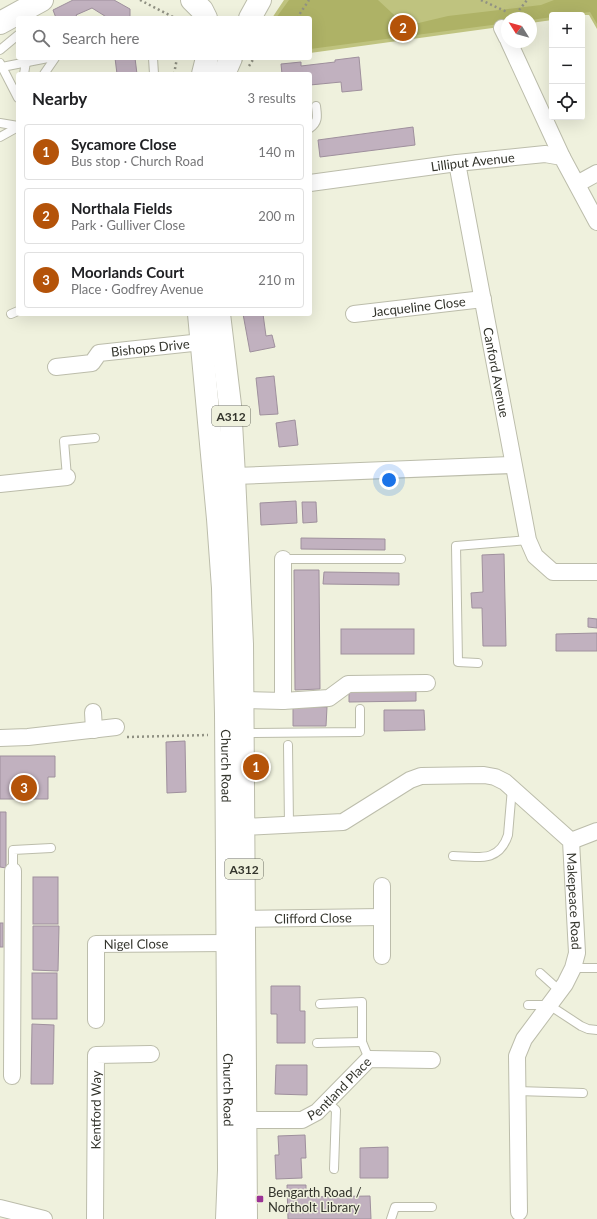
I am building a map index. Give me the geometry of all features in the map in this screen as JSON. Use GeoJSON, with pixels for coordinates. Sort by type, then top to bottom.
{"type":"FeatureCollection","features":[{"type":"Feature","properties":{"kind":"highway"},"geometry":{"type":"LineString","coordinates":[[0,23],[42,0]]}},
{"type":"Feature","properties":{"kind":"highway"},"geometry":{"type":"LineString","coordinates":[[192,0],[202,10],[205,16]]}},
{"type":"Feature","properties":{"kind":"highway"},"geometry":{"type":"LineString","coordinates":[[251,16],[260,0]]}},
{"type":"Feature","properties":{"kind":"highway"},"geometry":{"type":"LineString","coordinates":[[204,72],[206,60]]}},
{"type":"Feature","properties":{"kind":"highway"},"geometry":{"type":"LineString","coordinates":[[225,72],[230,60]]}},
{"type":"Feature","properties":{"kind":"highway","name":"Church Road"},"geometry":{"type":"LineString","coordinates":[[199,316],[218,512],[223,588],[226,714],[229,1170],[227,1219]]}},
{"type":"Feature","properties":{"kind":"highway","name":"Church Road"},"geometry":{"type":"LineString","coordinates":[[219,316],[230,405],[240,588],[243,733],[246,1219]]}},
{"type":"Feature","properties":{"kind":"street"},"geometry":{"type":"LineString","coordinates":[[517,48],[562,157],[597,222]]}},
{"type":"Feature","properties":{"kind":"street","name":"Lilliput Avenue"},"geometry":{"type":"LineString","coordinates":[[312,183],[545,154],[562,157]]}},
{"type":"Feature","properties":{"kind":"street","name":"Canford Avenue"},"geometry":{"type":"LineString","coordinates":[[457,164],[528,540],[535,556],[553,572],[597,572]]}},
{"type":"Feature","properties":{"kind":"street"},"geometry":{"type":"LineString","coordinates":[[577,184],[597,173]]}},
{"type":"Feature","properties":{"kind":"street","name":"Jacqueline Close"},"geometry":{"type":"LineString","coordinates":[[354,314],[483,299]]}},
{"type":"Feature","properties":{"kind":"street","name":"Bishops Drive"},"geometry":{"type":"LineString","coordinates":[[56,367],[92,363],[99,353],[202,342]]}},
{"type":"Feature","properties":{"kind":"street"},"geometry":{"type":"LineString","coordinates":[[234,476],[513,465]]}},
{"type":"Feature","properties":{"kind":"street"},"geometry":{"type":"LineString","coordinates":[[0,484],[67,477]]}},
{"type":"Feature","properties":{"kind":"street"},"geometry":{"type":"LineString","coordinates":[[283,559],[283,701]]}},
{"type":"Feature","properties":{"kind":"street"},"geometry":{"type":"LineString","coordinates":[[242,700],[283,701],[329,698],[348,684],[427,683]]}},
{"type":"Feature","properties":{"kind":"street"},"geometry":{"type":"LineString","coordinates":[[93,712],[94,730]]}},
{"type":"Feature","properties":{"kind":"street"},"geometry":{"type":"LineString","coordinates":[[0,738],[28,737],[116,727]]}},
{"type":"Feature","properties":{"kind":"street","name":"Makepeace Road"},"geometry":{"type":"LineString","coordinates":[[243,827],[343,822],[410,780],[421,776],[484,775],[505,782],[572,841],[577,953],[573,968],[560,991],[524,1039],[517,1056],[519,1212]]}},
{"type":"Feature","properties":{"kind":"street"},"geometry":{"type":"LineString","coordinates":[[572,841],[597,831]]}},
{"type":"Feature","properties":{"kind":"street"},"geometry":{"type":"LineString","coordinates":[[12,1076],[6,976],[6,908],[13,871]]}},
{"type":"Feature","properties":{"kind":"street"},"geometry":{"type":"LineString","coordinates":[[382,886],[382,956]]}},
{"type":"Feature","properties":{"kind":"street","name":"Clifford Close"},"geometry":{"type":"LineString","coordinates":[[244,919],[382,917]]}},
{"type":"Feature","properties":{"kind":"street","name":"Nigel Close"},"geometry":{"type":"LineString","coordinates":[[96,1020],[96,944],[227,943]]}},
{"type":"Feature","properties":{"kind":"street","name":"Kentford Way"},"geometry":{"type":"LineString","coordinates":[[95,1219],[96,1055],[151,1054]]}},
{"type":"Feature","properties":{"kind":"street","name":"Pentland Place"},"geometry":{"type":"LineString","coordinates":[[245,1120],[302,1120],[317,1112],[369,1059],[432,1060]]}},
{"type":"Feature","properties":{"kind":"street"},"geometry":{"type":"LineString","coordinates":[[0,1208],[44,1219]]}},
{"type":"Feature","properties":{"kind":"lane"},"geometry":{"type":"LineString","coordinates":[[0,50],[16,37]]}},
{"type":"Feature","properties":{"kind":"lane"},"geometry":{"type":"LineString","coordinates":[[16,94],[1,64],[37,60]]}},
{"type":"Feature","properties":{"kind":"lane"},"geometry":{"type":"LineString","coordinates":[[45,72],[54,60]]}},
{"type":"Feature","properties":{"kind":"lane"},"geometry":{"type":"LineString","coordinates":[[153,60],[154,72]]}},
{"type":"Feature","properties":{"kind":"lane"},"geometry":{"type":"LineString","coordinates":[[24,72],[26,62]]}},
{"type":"Feature","properties":{"kind":"lane"},"geometry":{"type":"LineString","coordinates":[[312,126],[315,124],[317,118],[316,106]]}},
{"type":"Feature","properties":{"kind":"lane"},"geometry":{"type":"LineString","coordinates":[[0,123],[16,127]]}},
{"type":"Feature","properties":{"kind":"lane"},"geometry":{"type":"LineString","coordinates":[[0,137],[16,128]]}},
{"type":"Feature","properties":{"kind":"lane"},"geometry":{"type":"LineString","coordinates":[[67,477],[64,441],[95,438]]}},
{"type":"Feature","properties":{"kind":"lane"},"geometry":{"type":"LineString","coordinates":[[478,663],[458,662],[456,546],[528,540]]}},
{"type":"Feature","properties":{"kind":"lane"},"geometry":{"type":"LineString","coordinates":[[283,559],[400,559]]}},
{"type":"Feature","properties":{"kind":"lane"},"geometry":{"type":"LineString","coordinates":[[243,733],[360,732],[360,708]]}},
{"type":"Feature","properties":{"kind":"lane"},"geometry":{"type":"LineString","coordinates":[[288,745],[289,825]]}},
{"type":"Feature","properties":{"kind":"lane"},"geometry":{"type":"LineString","coordinates":[[454,856],[492,856],[501,848],[508,835],[512,788]]}},
{"type":"Feature","properties":{"kind":"lane"},"geometry":{"type":"LineString","coordinates":[[13,871],[13,850],[51,848]]}},
{"type":"Feature","properties":{"kind":"lane"},"geometry":{"type":"LineString","coordinates":[[573,968],[597,968]]}},
{"type":"Feature","properties":{"kind":"lane"},"geometry":{"type":"LineString","coordinates":[[540,973],[560,991]]}},
{"type":"Feature","properties":{"kind":"lane"},"geometry":{"type":"LineString","coordinates":[[320,1004],[362,1002],[362,1042],[369,1059]]}},
{"type":"Feature","properties":{"kind":"lane"},"geometry":{"type":"LineString","coordinates":[[528,1005],[549,1005],[581,1026],[588,1029],[597,1030]]}},
{"type":"Feature","properties":{"kind":"lane"},"geometry":{"type":"LineString","coordinates":[[317,1043],[362,1042]]}},
{"type":"Feature","properties":{"kind":"lane"},"geometry":{"type":"LineString","coordinates":[[517,1091],[583,1093]]}},
{"type":"Feature","properties":{"kind":"lane"},"geometry":{"type":"LineString","coordinates":[[327,1102],[336,1110],[334,1169]]}},
{"type":"Feature","properties":{"kind":"lane"},"geometry":{"type":"LineString","coordinates":[[391,1219],[395,1207],[432,1206]]}},
{"type":"Feature","properties":{"kind":"path"},"geometry":{"type":"LineString","coordinates":[[140,0],[168,12],[173,16]]}},
{"type":"Feature","properties":{"kind":"path"},"geometry":{"type":"LineString","coordinates":[[298,16],[310,0]]}},
{"type":"Feature","properties":{"kind":"path"},"geometry":{"type":"LineString","coordinates":[[481,0],[501,20]]}},
{"type":"Feature","properties":{"kind":"path"},"geometry":{"type":"LineString","coordinates":[[519,12],[527,0]]}},
{"type":"Feature","properties":{"kind":"path"},"geometry":{"type":"LineString","coordinates":[[174,72],[178,60]]}},
{"type":"Feature","properties":{"kind":"path"},"geometry":{"type":"LineString","coordinates":[[116,727],[117,737],[214,735]]}},
{"type":"Feature","properties":{"kind":"green space"},"geometry":{"type":"Polygon","coordinates":[[[284,0],[597,0],[597,29],[589,15],[585,15],[585,12],[549,12],[549,20],[537,22],[537,12],[501,12],[501,27],[312,53],[312,16],[273,16],[284,0]]]}},
{"type":"Feature","properties":{"kind":"green space"},"geometry":{"type":"Polygon","coordinates":[[[289,0],[378,0],[406,26],[448,16],[541,5],[554,0],[597,0],[597,24],[590,12],[549,12],[549,17],[537,19],[537,12],[501,12],[501,24],[312,49],[312,16],[277,16],[289,0]]]}},
{"type":"Feature","properties":{"kind":"building"},"geometry":{"type":"Polygon","coordinates":[[[73,0],[114,0],[130,9],[130,16],[105,16],[92,8],[76,15],[77,16],[55,16],[53,10],[73,0]]]}},
{"type":"Feature","properties":{"kind":"building"},"geometry":{"type":"Polygon","coordinates":[[[359,57],[362,90],[342,92],[341,82],[312,85],[312,72],[282,72],[281,64],[301,62],[301,66],[335,62],[335,60],[359,57]]]}},
{"type":"Feature","properties":{"kind":"building"},"geometry":{"type":"Polygon","coordinates":[[[115,60],[135,60],[137,72],[117,72],[115,60]]]}},
{"type":"Feature","properties":{"kind":"building"},"geometry":{"type":"Polygon","coordinates":[[[413,127],[415,145],[320,157],[318,140],[413,127]]]}},
{"type":"Feature","properties":{"kind":"building"},"geometry":{"type":"Polygon","coordinates":[[[243,316],[263,316],[266,336],[272,335],[275,347],[250,352],[243,316]]]}},
{"type":"Feature","properties":{"kind":"building"},"geometry":{"type":"Polygon","coordinates":[[[274,376],[278,414],[260,415],[256,378],[274,376]]]}},
{"type":"Feature","properties":{"kind":"building"},"geometry":{"type":"Polygon","coordinates":[[[295,420],[298,445],[279,447],[276,423],[295,420]]]}},
{"type":"Feature","properties":{"kind":"building"},"geometry":{"type":"Polygon","coordinates":[[[296,501],[297,523],[261,525],[260,503],[296,501]]]}},
{"type":"Feature","properties":{"kind":"building"},"geometry":{"type":"Polygon","coordinates":[[[302,502],[316,502],[317,522],[303,523],[302,502]]]}},
{"type":"Feature","properties":{"kind":"building"},"geometry":{"type":"Polygon","coordinates":[[[301,538],[385,539],[385,550],[301,549],[301,538]]]}},
{"type":"Feature","properties":{"kind":"building"},"geometry":{"type":"Polygon","coordinates":[[[504,554],[506,646],[483,646],[482,608],[472,608],[471,593],[483,592],[482,555],[504,554]]]}},
{"type":"Feature","properties":{"kind":"building"},"geometry":{"type":"Polygon","coordinates":[[[294,570],[319,570],[320,689],[295,690],[294,570]]]}},
{"type":"Feature","properties":{"kind":"building"},"geometry":{"type":"Polygon","coordinates":[[[324,572],[399,573],[399,585],[323,584],[324,572]]]}},
{"type":"Feature","properties":{"kind":"building"},"geometry":{"type":"Polygon","coordinates":[[[588,618],[597,619],[597,628],[588,627],[588,618]]]}},
{"type":"Feature","properties":{"kind":"building"},"geometry":{"type":"Polygon","coordinates":[[[341,629],[414,629],[414,654],[341,654],[341,629]]]}},
{"type":"Feature","properties":{"kind":"building"},"geometry":{"type":"Polygon","coordinates":[[[597,633],[597,651],[556,651],[556,634],[597,633]]]}},
{"type":"Feature","properties":{"kind":"building"},"geometry":{"type":"Polygon","coordinates":[[[416,691],[416,701],[349,702],[349,692],[416,691]]]}},
{"type":"Feature","properties":{"kind":"building"},"geometry":{"type":"Polygon","coordinates":[[[293,706],[327,707],[326,726],[293,726],[293,706]]]}},
{"type":"Feature","properties":{"kind":"building"},"geometry":{"type":"Polygon","coordinates":[[[384,710],[424,710],[425,730],[384,731],[384,710]]]}},
{"type":"Feature","properties":{"kind":"building"},"geometry":{"type":"Polygon","coordinates":[[[185,741],[186,792],[167,793],[166,742],[185,741]]]}},
{"type":"Feature","properties":{"kind":"building"},"geometry":{"type":"Polygon","coordinates":[[[0,756],[55,756],[55,777],[48,777],[48,799],[0,799],[0,756]]]}},
{"type":"Feature","properties":{"kind":"building"},"geometry":{"type":"Polygon","coordinates":[[[0,812],[6,812],[6,868],[0,867],[0,812]]]}},
{"type":"Feature","properties":{"kind":"building"},"geometry":{"type":"Polygon","coordinates":[[[33,877],[58,877],[58,924],[33,924],[33,877]]]}},
{"type":"Feature","properties":{"kind":"building"},"geometry":{"type":"Polygon","coordinates":[[[0,923],[3,923],[3,947],[0,947],[0,923]]]}},
{"type":"Feature","properties":{"kind":"building"},"geometry":{"type":"Polygon","coordinates":[[[33,926],[59,926],[58,971],[33,970],[33,926]]]}},
{"type":"Feature","properties":{"kind":"building"},"geometry":{"type":"Polygon","coordinates":[[[32,973],[57,973],[57,1019],[32,1019],[32,973]]]}},
{"type":"Feature","properties":{"kind":"building"},"geometry":{"type":"Polygon","coordinates":[[[271,986],[300,986],[300,1011],[305,1011],[305,1043],[277,1043],[277,1014],[271,1014],[271,986]]]}},
{"type":"Feature","properties":{"kind":"building"},"geometry":{"type":"Polygon","coordinates":[[[32,1024],[54,1025],[53,1084],[31,1084],[32,1024]]]}},
{"type":"Feature","properties":{"kind":"building"},"geometry":{"type":"Polygon","coordinates":[[[276,1065],[307,1065],[307,1095],[275,1094],[276,1065]]]}},
{"type":"Feature","properties":{"kind":"building"},"geometry":{"type":"Polygon","coordinates":[[[305,1135],[306,1158],[301,1158],[302,1178],[276,1179],[275,1155],[279,1155],[278,1136],[305,1135]]]}},
{"type":"Feature","properties":{"kind":"building"},"geometry":{"type":"Polygon","coordinates":[[[388,1147],[388,1178],[360,1178],[360,1148],[388,1147]]]}},
{"type":"Feature","properties":{"kind":"building"},"geometry":{"type":"Polygon","coordinates":[[[287,1185],[306,1185],[306,1197],[370,1196],[371,1219],[288,1219],[287,1185]]]}},
{"type":"Feature","properties":{"kind":"place","name":"Northala Fields"},"geometry":{"type":"Point","coordinates":[403,28]}},
{"type":"Feature","properties":{"kind":"place","name":"Sycamore Close"},"geometry":{"type":"Point","coordinates":[256,767]}},
{"type":"Feature","properties":{"kind":"place","name":"Moorlands Court"},"geometry":{"type":"Point","coordinates":[24,788]}},
{"type":"Feature","properties":{"kind":"place","name":"Bengarth Road / Northolt Library"},"geometry":{"type":"Point","coordinates":[260,1199]}}]}
